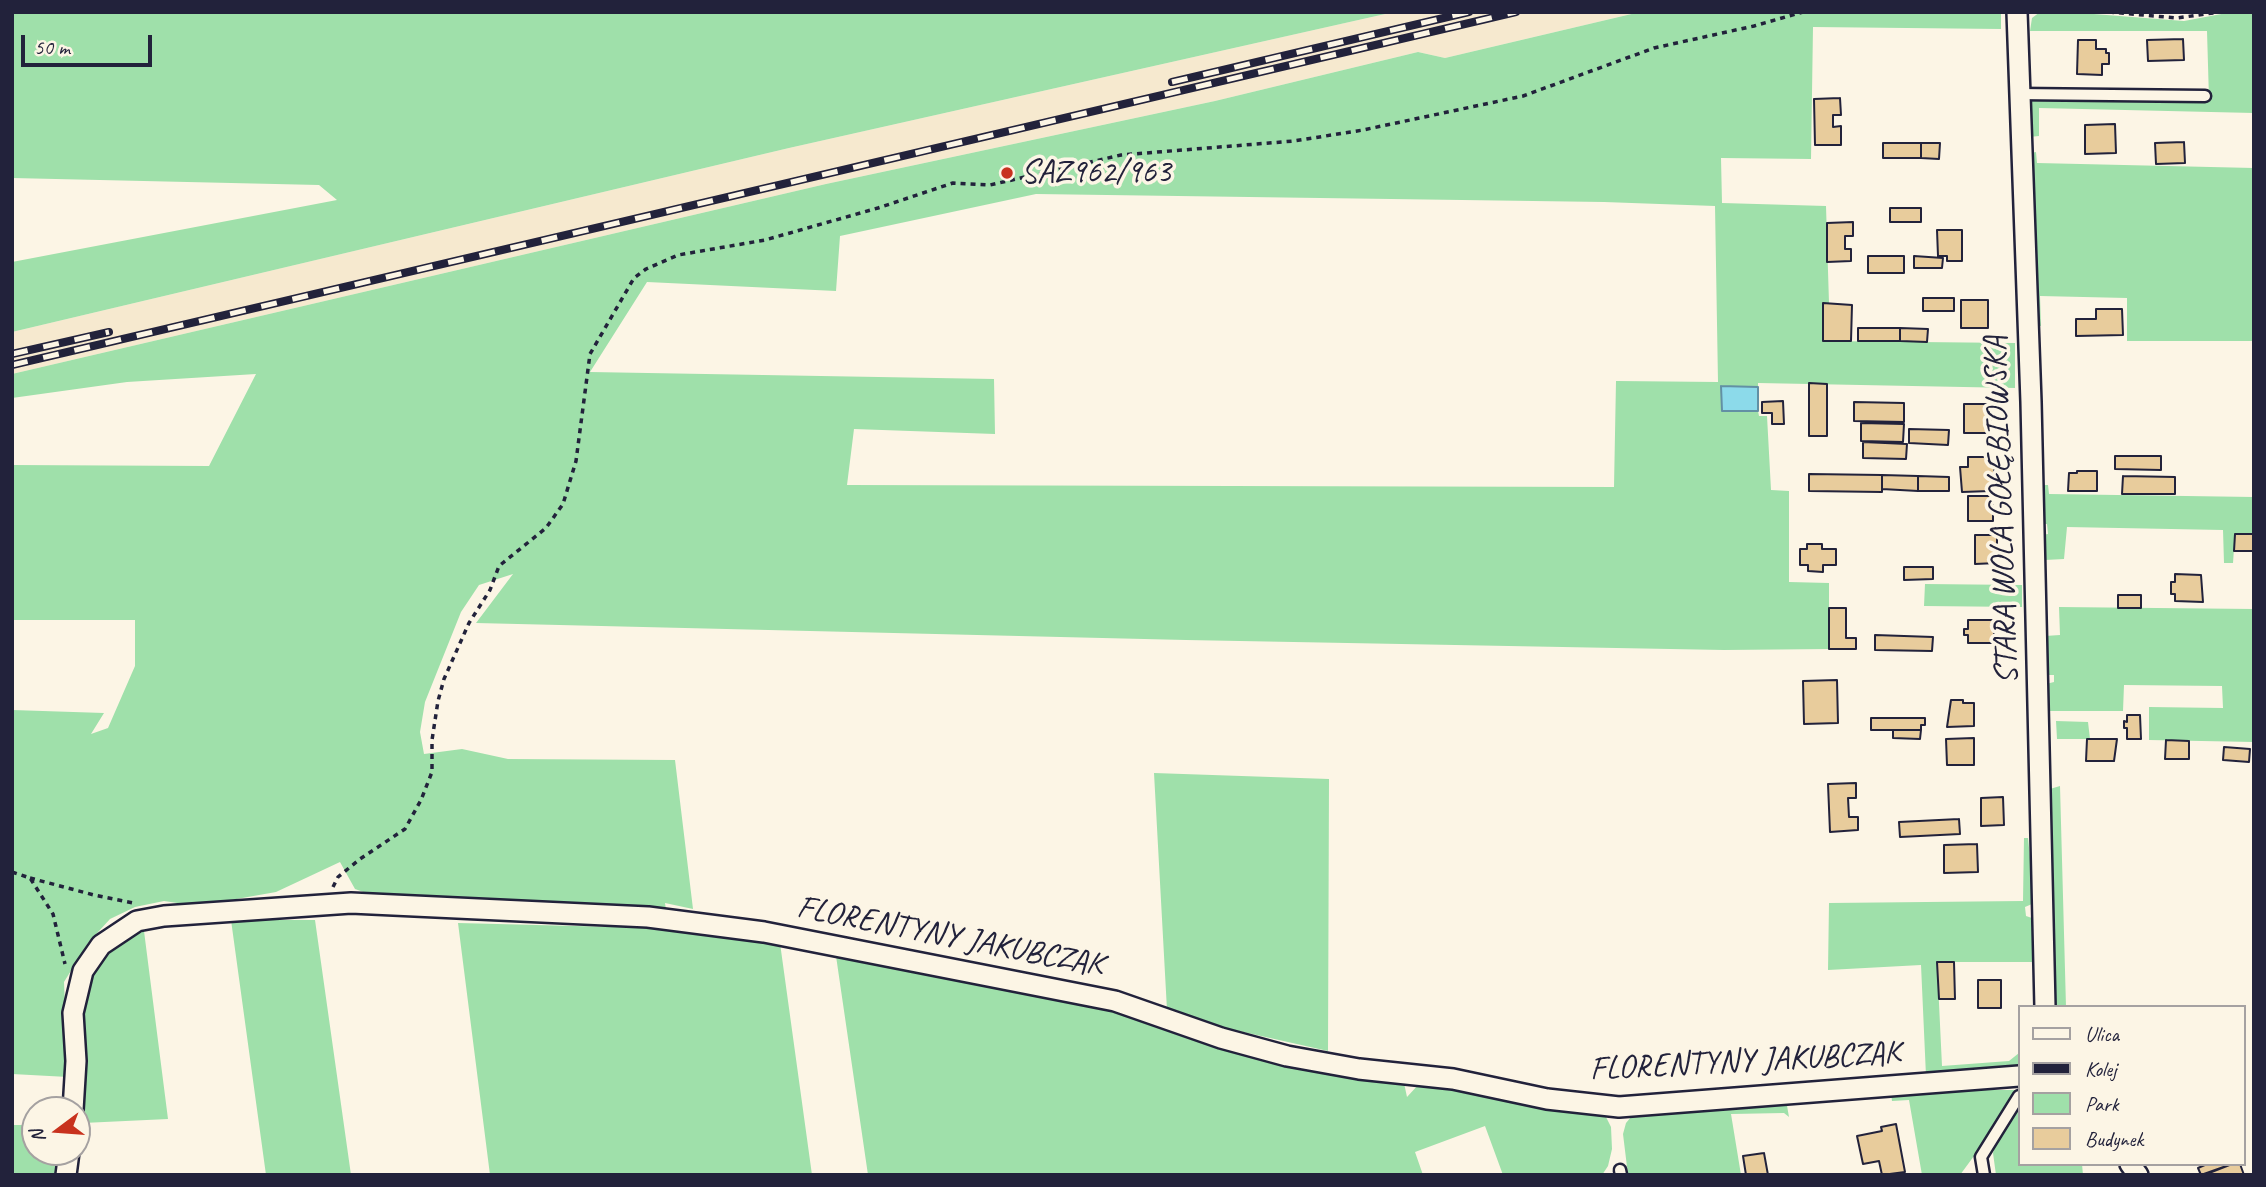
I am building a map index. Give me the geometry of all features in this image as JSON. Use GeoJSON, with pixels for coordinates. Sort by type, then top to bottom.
{"type":"FeatureCollection","features":[{"type":"Feature","properties":{"kind":"street","name":"STARA WOLA GOŁĘBIOWSKA"},"geometry":{"type":"LineString","coordinates":[[2017,12],[2031,402],[2046,1005]]}},
{"type":"Feature","properties":{"kind":"street","name":"FLORENTYNY JAKUBCZAK"},"geometry":{"type":"LineString","coordinates":[[75,1096],[73,1013],[83,971],[101,945],[137,921],[164,916],[351,903],[648,917],[764,932],[1115,1001],[1221,1038],[1287,1056],[1359,1069],[1453,1079],[1547,1099],[1608,1106],[2018,1076]]}},
{"type":"Feature","properties":{"kind":"lane"},"geometry":{"type":"LineString","coordinates":[[2018,94],[2205,96]]}},
{"type":"Feature","properties":{"kind":"lane"},"geometry":{"type":"LineString","coordinates":[[1984,1175],[1981,1157],[2018,1098]]}},
{"type":"Feature","properties":{"kind":"path"},"geometry":{"type":"LineString","coordinates":[[325,905],[338,877],[405,828],[421,800],[432,772],[432,740],[444,679],[469,623],[490,590],[499,566],[546,528],[563,504],[576,461],[590,354],[634,278],[646,269],[678,255],[765,240],[878,208],[953,183],[990,186],[1121,155],[1294,141],[1363,130],[1522,96],[1654,47],[1754,26],[1803,12]]}},
{"type":"Feature","properties":{"kind":"path"},"geometry":{"type":"LineString","coordinates":[[2109,12],[2177,18],[2220,12]]}},
{"type":"Feature","properties":{"kind":"path"},"geometry":{"type":"LineString","coordinates":[[12,872],[94,895],[144,905]]}},
{"type":"Feature","properties":{"kind":"path"},"geometry":{"type":"LineString","coordinates":[[30,878],[52,914],[67,974]]}},
{"type":"Feature","properties":{"kind":"shaded area"},"geometry":{"type":"Polygon","coordinates":[[[1394,12],[1640,12],[1445,58],[1418,52],[1215,101],[826,184],[12,374],[12,332],[789,148],[1394,12]]]}},
{"type":"Feature","properties":{"kind":"green space"},"geometry":{"type":"Polygon","coordinates":[[[12,12],[1394,12],[789,148],[12,332],[12,262],[337,200],[319,185],[12,178],[12,12]]]}},
{"type":"Feature","properties":{"kind":"green space"},"geometry":{"type":"Polygon","coordinates":[[[1640,12],[2001,12],[2001,29],[1813,27],[1811,159],[1721,158],[1722,203],[1826,206],[1829,303],[1823,304],[1823,341],[2015,343],[2015,388],[1758,383],[1758,387],[1721,386],[1722,410],[1758,411],[1759,416],[1767,416],[1771,490],[1789,491],[1789,582],[1829,583],[1829,649],[1724,650],[1186,640],[476,623],[513,574],[479,585],[461,612],[425,702],[420,732],[424,754],[462,749],[508,759],[675,760],[693,909],[665,903],[669,929],[780,943],[812,1175],[490,1175],[458,923],[614,927],[613,911],[410,894],[372,895],[355,889],[340,862],[276,892],[197,906],[164,901],[135,907],[110,919],[88,943],[64,982],[68,1077],[12,1074],[12,710],[104,713],[91,734],[108,728],[135,666],[135,620],[12,620],[12,465],[209,466],[256,374],[127,382],[12,398],[12,374],[826,184],[1215,101],[1418,52],[1445,58],[1640,12]],[[1036,194],[840,236],[836,291],[647,282],[590,372],[994,379],[995,434],[854,429],[847,485],[1614,487],[1616,381],[1718,382],[1715,206],[1036,194]]]}},
{"type":"Feature","properties":{"kind":"green space"},"geometry":{"type":"Polygon","coordinates":[[[2040,12],[2184,21],[2232,12],[2254,12],[2254,113],[2039,108],[2039,136],[2029,137],[2025,105],[2030,103],[2030,96],[2209,99],[2207,31],[2030,31],[2032,18],[2040,12]]]}},
{"type":"Feature","properties":{"kind":"green space"},"geometry":{"type":"Polygon","coordinates":[[[2036,152],[2037,163],[2254,168],[2254,341],[2127,341],[2127,298],[2040,296],[2041,326],[2034,325],[2029,218],[2036,217],[2035,207],[2031,206],[2031,153],[2036,152]]]}},
{"type":"Feature","properties":{"kind":"green space"},"geometry":{"type":"Polygon","coordinates":[[[2040,485],[2048,485],[2049,494],[2254,497],[2254,534],[2235,534],[2233,563],[2224,563],[2223,530],[2067,527],[2064,559],[2045,560],[2042,558],[2041,535],[2048,534],[2047,524],[2041,524],[2040,485]]]}},
{"type":"Feature","properties":{"kind":"green space"},"geometry":{"type":"Polygon","coordinates":[[[1925,584],[2022,585],[2022,607],[1924,606],[1925,584]]]}},
{"type":"Feature","properties":{"kind":"green space"},"geometry":{"type":"Polygon","coordinates":[[[2059,607],[2254,609],[2254,742],[2149,740],[2149,707],[2223,708],[2222,686],[2124,685],[2123,711],[2046,709],[2046,684],[2054,682],[2054,675],[2046,675],[2045,636],[2060,635],[2059,607]]]}},
{"type":"Feature","properties":{"kind":"green space"},"geometry":{"type":"Polygon","coordinates":[[[2056,721],[2088,722],[2090,739],[2057,739],[2056,721]]]}},
{"type":"Feature","properties":{"kind":"green space"},"geometry":{"type":"Polygon","coordinates":[[[1154,773],[1329,779],[1328,1051],[1221,1027],[1167,1010],[1154,773]]]}},
{"type":"Feature","properties":{"kind":"green space"},"geometry":{"type":"Polygon","coordinates":[[[2060,786],[2066,1005],[2053,1005],[2050,789],[2060,786]]]}},
{"type":"Feature","properties":{"kind":"green space"},"geometry":{"type":"Polygon","coordinates":[[[2024,838],[2028,838],[2032,904],[2025,907],[2026,916],[2032,918],[2032,962],[1937,962],[1942,1066],[2009,1061],[2018,1054],[2018,1068],[1926,1076],[1921,965],[1828,970],[1829,903],[2023,901],[2024,838]]]}},
{"type":"Feature","properties":{"kind":"green space"},"geometry":{"type":"Polygon","coordinates":[[[231,920],[315,920],[351,1175],[266,1175],[231,920]]]}},
{"type":"Feature","properties":{"kind":"green space"},"geometry":{"type":"Polygon","coordinates":[[[166,925],[144,931],[168,1119],[91,1123],[91,1096],[82,1096],[83,985],[96,964],[113,947],[145,926],[166,925]]]}},
{"type":"Feature","properties":{"kind":"green space"},"geometry":{"type":"Polygon","coordinates":[[[836,956],[1106,1008],[1404,1083],[1407,1097],[1419,1084],[1603,1111],[1611,1127],[1612,1149],[1608,1166],[1602,1175],[1503,1175],[1485,1126],[1415,1152],[1423,1175],[868,1175],[836,956]]]}},
{"type":"Feature","properties":{"kind":"green space"},"geometry":{"type":"Polygon","coordinates":[[[2016,1090],[1996,1126],[1960,1175],[1922,1175],[1909,1100],[1892,1101],[1891,1094],[2016,1090]]]}},
{"type":"Feature","properties":{"kind":"green space"},"geometry":{"type":"Polygon","coordinates":[[[1786,1100],[1789,1117],[1784,1113],[1731,1114],[1741,1175],[1628,1175],[1623,1134],[1626,1123],[1640,1112],[1786,1100]]]}},
{"type":"Feature","properties":{"kind":"green space"},"geometry":{"type":"Polygon","coordinates":[[[2018,1107],[2018,1166],[2082,1166],[2083,1175],[1996,1175],[1993,1153],[2018,1107]]]}},
{"type":"Feature","properties":{"kind":"green space"},"geometry":{"type":"Polygon","coordinates":[[[12,1125],[21,1125],[21,1166],[60,1166],[59,1175],[12,1175],[12,1125]]]}},
{"type":"Feature","properties":{"kind":"water"},"geometry":{"type":"Polygon","coordinates":[[[1721,386],[1758,387],[1758,411],[1722,411],[1721,386]]]}},
{"type":"Feature","properties":{"kind":"building"},"geometry":{"type":"Polygon","coordinates":[[[2183,39],[2184,60],[2148,61],[2147,40],[2183,39]]]}},
{"type":"Feature","properties":{"kind":"building"},"geometry":{"type":"Polygon","coordinates":[[[2078,40],[2096,40],[2096,49],[2106,49],[2106,53],[2109,53],[2109,64],[2102,64],[2102,75],[2077,74],[2078,40]]]}},
{"type":"Feature","properties":{"kind":"building"},"geometry":{"type":"Polygon","coordinates":[[[1840,98],[1841,115],[1833,115],[1833,127],[1841,126],[1841,145],[1815,145],[1814,99],[1840,98]]]}},
{"type":"Feature","properties":{"kind":"building"},"geometry":{"type":"Polygon","coordinates":[[[2115,124],[2116,153],[2085,154],[2085,125],[2115,124]]]}},
{"type":"Feature","properties":{"kind":"building"},"geometry":{"type":"Polygon","coordinates":[[[2184,142],[2185,163],[2156,164],[2155,143],[2184,142]]]}},
{"type":"Feature","properties":{"kind":"building"},"geometry":{"type":"Polygon","coordinates":[[[1883,143],[1921,143],[1921,158],[1883,158],[1883,143]]]}},
{"type":"Feature","properties":{"kind":"building"},"geometry":{"type":"Polygon","coordinates":[[[1921,143],[1940,143],[1939,159],[1921,158],[1921,143]]]}},
{"type":"Feature","properties":{"kind":"building"},"geometry":{"type":"Polygon","coordinates":[[[1890,208],[1921,208],[1921,222],[1890,222],[1890,208]]]}},
{"type":"Feature","properties":{"kind":"building"},"geometry":{"type":"Polygon","coordinates":[[[1853,222],[1853,236],[1845,236],[1845,249],[1851,249],[1851,261],[1827,262],[1827,223],[1853,222]]]}},
{"type":"Feature","properties":{"kind":"building"},"geometry":{"type":"Polygon","coordinates":[[[1937,230],[1962,230],[1962,261],[1947,261],[1947,256],[1938,256],[1937,230]]]}},
{"type":"Feature","properties":{"kind":"building"},"geometry":{"type":"Polygon","coordinates":[[[1868,256],[1904,256],[1904,273],[1868,273],[1868,256]]]}},
{"type":"Feature","properties":{"kind":"building"},"geometry":{"type":"Polygon","coordinates":[[[1914,256],[1943,258],[1942,268],[1914,268],[1914,256]]]}},
{"type":"Feature","properties":{"kind":"building"},"geometry":{"type":"Polygon","coordinates":[[[1923,298],[1954,298],[1954,311],[1923,311],[1923,298]]]}},
{"type":"Feature","properties":{"kind":"building"},"geometry":{"type":"Polygon","coordinates":[[[1961,300],[1988,300],[1988,328],[1961,328],[1961,300]]]}},
{"type":"Feature","properties":{"kind":"building"},"geometry":{"type":"Polygon","coordinates":[[[1823,303],[1852,305],[1851,341],[1823,341],[1823,303]]]}},
{"type":"Feature","properties":{"kind":"building"},"geometry":{"type":"Polygon","coordinates":[[[2096,309],[2122,309],[2123,335],[2076,336],[2076,319],[2096,319],[2096,309]]]}},
{"type":"Feature","properties":{"kind":"building"},"geometry":{"type":"Polygon","coordinates":[[[1858,328],[1900,328],[1900,341],[1858,341],[1858,328]]]}},
{"type":"Feature","properties":{"kind":"building"},"geometry":{"type":"Polygon","coordinates":[[[1900,328],[1928,329],[1927,342],[1900,341],[1900,328]]]}},
{"type":"Feature","properties":{"kind":"building"},"geometry":{"type":"Polygon","coordinates":[[[1809,383],[1827,384],[1827,436],[1809,436],[1809,383]]]}},
{"type":"Feature","properties":{"kind":"building"},"geometry":{"type":"Polygon","coordinates":[[[1783,401],[1784,424],[1772,424],[1772,413],[1762,413],[1762,402],[1783,401]]]}},
{"type":"Feature","properties":{"kind":"building"},"geometry":{"type":"Polygon","coordinates":[[[1854,402],[1904,403],[1904,422],[1854,421],[1854,402]]]}},
{"type":"Feature","properties":{"kind":"building"},"geometry":{"type":"Polygon","coordinates":[[[1964,404],[1991,404],[1991,433],[1964,433],[1964,404]]]}},
{"type":"Feature","properties":{"kind":"building"},"geometry":{"type":"Polygon","coordinates":[[[1861,423],[1904,424],[1903,442],[1861,441],[1861,423]]]}},
{"type":"Feature","properties":{"kind":"building"},"geometry":{"type":"Polygon","coordinates":[[[1909,429],[1949,430],[1948,445],[1909,443],[1909,429]]]}},
{"type":"Feature","properties":{"kind":"building"},"geometry":{"type":"Polygon","coordinates":[[[1863,442],[1907,444],[1906,459],[1863,458],[1863,442]]]}},
{"type":"Feature","properties":{"kind":"building"},"geometry":{"type":"Polygon","coordinates":[[[2115,456],[2161,456],[2161,470],[2115,469],[2115,456]]]}},
{"type":"Feature","properties":{"kind":"building"},"geometry":{"type":"Polygon","coordinates":[[[1968,457],[1986,457],[1986,460],[1992,460],[1994,484],[1990,484],[1990,491],[1962,492],[1960,467],[1968,467],[1968,457]]]}},
{"type":"Feature","properties":{"kind":"building"},"geometry":{"type":"Polygon","coordinates":[[[2097,471],[2097,491],[2068,491],[2069,473],[2097,471]]]}},
{"type":"Feature","properties":{"kind":"building"},"geometry":{"type":"Polygon","coordinates":[[[1809,474],[1882,475],[1882,492],[1809,491],[1809,474]]]}},
{"type":"Feature","properties":{"kind":"building"},"geometry":{"type":"Polygon","coordinates":[[[1882,475],[1918,476],[1918,491],[1882,489],[1882,475]]]}},
{"type":"Feature","properties":{"kind":"building"},"geometry":{"type":"Polygon","coordinates":[[[1918,476],[1949,477],[1949,491],[1918,491],[1918,476]]]}},
{"type":"Feature","properties":{"kind":"building"},"geometry":{"type":"Polygon","coordinates":[[[2123,476],[2175,477],[2175,494],[2122,494],[2123,476]]]}},
{"type":"Feature","properties":{"kind":"building"},"geometry":{"type":"Polygon","coordinates":[[[1968,496],[1993,496],[1993,521],[1968,521],[1968,496]]]}},
{"type":"Feature","properties":{"kind":"building"},"geometry":{"type":"Polygon","coordinates":[[[2235,534],[2254,534],[2254,551],[2234,551],[2235,534]]]}},
{"type":"Feature","properties":{"kind":"building"},"geometry":{"type":"Polygon","coordinates":[[[1975,535],[1997,535],[1997,563],[1975,564],[1975,535]]]}},
{"type":"Feature","properties":{"kind":"building"},"geometry":{"type":"Polygon","coordinates":[[[1807,544],[1822,544],[1822,549],[1836,549],[1836,565],[1823,565],[1823,572],[1808,571],[1808,565],[1800,565],[1800,549],[1807,549],[1807,544]]]}},
{"type":"Feature","properties":{"kind":"building"},"geometry":{"type":"Polygon","coordinates":[[[1904,567],[1933,567],[1933,579],[1904,580],[1904,567]]]}},
{"type":"Feature","properties":{"kind":"building"},"geometry":{"type":"Polygon","coordinates":[[[2175,574],[2201,575],[2203,602],[2175,601],[2175,594],[2171,594],[2171,582],[2175,582],[2175,574]]]}},
{"type":"Feature","properties":{"kind":"building"},"geometry":{"type":"Polygon","coordinates":[[[2118,595],[2141,595],[2141,608],[2118,608],[2118,595]]]}},
{"type":"Feature","properties":{"kind":"building"},"geometry":{"type":"Polygon","coordinates":[[[1829,608],[1846,608],[1846,638],[1856,638],[1856,649],[1829,649],[1829,608]]]}},
{"type":"Feature","properties":{"kind":"building"},"geometry":{"type":"Polygon","coordinates":[[[1968,620],[1994,620],[1994,643],[1968,643],[1968,635],[1964,635],[1964,629],[1968,629],[1968,620]]]}},
{"type":"Feature","properties":{"kind":"building"},"geometry":{"type":"Polygon","coordinates":[[[1875,635],[1933,637],[1932,651],[1875,650],[1875,635]]]}},
{"type":"Feature","properties":{"kind":"building"},"geometry":{"type":"Polygon","coordinates":[[[1837,680],[1838,723],[1804,724],[1803,681],[1837,680]]]}},
{"type":"Feature","properties":{"kind":"building"},"geometry":{"type":"Polygon","coordinates":[[[1951,700],[1974,703],[1974,726],[1947,727],[1951,700]]]}},
{"type":"Feature","properties":{"kind":"building"},"geometry":{"type":"Polygon","coordinates":[[[2127,715],[2140,715],[2141,739],[2127,739],[2124,721],[2127,722],[2127,715]]]}},
{"type":"Feature","properties":{"kind":"building"},"geometry":{"type":"Polygon","coordinates":[[[1871,718],[1925,718],[1925,725],[1921,725],[1921,730],[1871,730],[1871,718]]]}},
{"type":"Feature","properties":{"kind":"building"},"geometry":{"type":"Polygon","coordinates":[[[1893,730],[1921,730],[1920,739],[1893,738],[1893,730]]]}},
{"type":"Feature","properties":{"kind":"building"},"geometry":{"type":"Polygon","coordinates":[[[1974,738],[1974,765],[1947,765],[1946,739],[1974,738]]]}},
{"type":"Feature","properties":{"kind":"building"},"geometry":{"type":"Polygon","coordinates":[[[2087,739],[2117,739],[2114,761],[2086,761],[2087,739]]]}},
{"type":"Feature","properties":{"kind":"building"},"geometry":{"type":"Polygon","coordinates":[[[2166,740],[2189,741],[2189,759],[2165,759],[2166,740]]]}},
{"type":"Feature","properties":{"kind":"building"},"geometry":{"type":"Polygon","coordinates":[[[2224,747],[2250,749],[2249,762],[2223,760],[2224,747]]]}},
{"type":"Feature","properties":{"kind":"building"},"geometry":{"type":"Polygon","coordinates":[[[1856,783],[1856,798],[1848,798],[1849,817],[1858,817],[1858,830],[1830,832],[1828,784],[1856,783]]]}},
{"type":"Feature","properties":{"kind":"building"},"geometry":{"type":"Polygon","coordinates":[[[2003,797],[2004,825],[1981,826],[1981,798],[2003,797]]]}},
{"type":"Feature","properties":{"kind":"building"},"geometry":{"type":"Polygon","coordinates":[[[1959,819],[1960,834],[1900,837],[1899,822],[1959,819]]]}},
{"type":"Feature","properties":{"kind":"building"},"geometry":{"type":"Polygon","coordinates":[[[1977,844],[1978,872],[1944,873],[1944,845],[1977,844]]]}},
{"type":"Feature","properties":{"kind":"building"},"geometry":{"type":"Polygon","coordinates":[[[1937,962],[1954,962],[1955,999],[1939,999],[1937,962]]]}},
{"type":"Feature","properties":{"kind":"building"},"geometry":{"type":"Polygon","coordinates":[[[1978,980],[2001,980],[2001,1008],[1978,1008],[1978,980]]]}},
{"type":"Feature","properties":{"kind":"building"},"geometry":{"type":"Polygon","coordinates":[[[1896,1124],[1905,1172],[1882,1175],[1879,1161],[1863,1164],[1857,1136],[1882,1131],[1881,1127],[1896,1124]]]}},
{"type":"Feature","properties":{"kind":"building"},"geometry":{"type":"Polygon","coordinates":[[[1764,1153],[1768,1175],[1746,1175],[1743,1156],[1764,1153]]]}},
{"type":"Feature","properties":{"kind":"building"},"geometry":{"type":"Polygon","coordinates":[[[2202,1166],[2226,1166],[2201,1175],[2198,1168],[2202,1166]]]}},
{"type":"Feature","properties":{"kind":"building"},"geometry":{"type":"Polygon","coordinates":[[[2227,1166],[2241,1166],[2244,1175],[2204,1175],[2227,1166]]]}},
{"type":"Feature","properties":{"kind":"railway"},"geometry":{"type":"LineString","coordinates":[[1172,82],[1469,12]]}},
{"type":"Feature","properties":{"kind":"railway"},"geometry":{"type":"LineString","coordinates":[[12,365],[1516,12]]}},
{"type":"Feature","properties":{"kind":"railway"},"geometry":{"type":"LineString","coordinates":[[12,354],[109,332]]}},
{"type":"Feature","properties":{"kind":"place","name":"SAZ962/963"},"geometry":{"type":"Point","coordinates":[1007,173]}}]}
